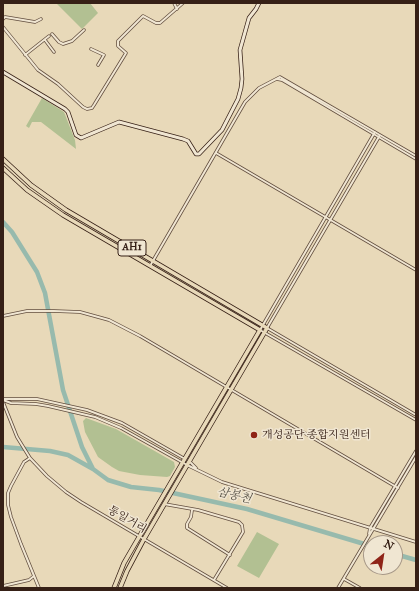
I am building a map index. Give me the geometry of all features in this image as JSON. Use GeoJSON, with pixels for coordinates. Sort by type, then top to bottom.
{"type":"FeatureCollection","features":[{"type":"Feature","properties":{"kind":"main road","name":"AH1"},"geometry":{"type":"LineString","coordinates":[[3,159],[31,185],[48,198],[267,328]]}},
{"type":"Feature","properties":{"kind":"main road","name":"AH1"},"geometry":{"type":"LineString","coordinates":[[3,168],[44,203],[260,330]]}},
{"type":"Feature","properties":{"kind":"main road"},"geometry":{"type":"LineString","coordinates":[[120,588],[144,539],[267,328]]}},
{"type":"Feature","properties":{"kind":"main road"},"geometry":{"type":"LineString","coordinates":[[114,588],[124,564],[139,536],[260,330]]}},
{"type":"Feature","properties":{"kind":"street"},"geometry":{"type":"LineString","coordinates":[[174,3],[177,9]]}},
{"type":"Feature","properties":{"kind":"street"},"geometry":{"type":"LineString","coordinates":[[3,27],[38,70],[58,84],[87,110],[92,108],[126,53],[118,46],[118,41],[143,16],[156,23],[160,23],[165,17],[183,3]]}},
{"type":"Feature","properties":{"kind":"street"},"geometry":{"type":"LineString","coordinates":[[3,72],[65,109],[68,112],[76,135],[81,138],[119,122],[183,139],[188,141],[196,154],[199,154],[222,130],[238,99],[242,78],[240,50],[249,18],[259,3]]}},
{"type":"Feature","properties":{"kind":"street"},"geometry":{"type":"LineString","coordinates":[[3,20],[5,17],[35,22],[41,19]]}},
{"type":"Feature","properties":{"kind":"street"},"geometry":{"type":"LineString","coordinates":[[52,34],[59,42],[63,44],[72,41],[84,30]]}},
{"type":"Feature","properties":{"kind":"street"},"geometry":{"type":"LineString","coordinates":[[25,55],[49,36]]}},
{"type":"Feature","properties":{"kind":"street"},"geometry":{"type":"LineString","coordinates":[[45,40],[54,52]]}},
{"type":"Feature","properties":{"kind":"street"},"geometry":{"type":"LineString","coordinates":[[91,49],[104,55],[98,65]]}},
{"type":"Feature","properties":{"kind":"street"},"geometry":{"type":"LineString","coordinates":[[150,266],[245,102],[259,88],[275,79],[280,77],[283,78],[416,157]]}},
{"type":"Feature","properties":{"kind":"street"},"geometry":{"type":"LineString","coordinates":[[275,79],[282,80],[374,133]]}},
{"type":"Feature","properties":{"kind":"street"},"geometry":{"type":"LineString","coordinates":[[374,133],[260,330],[416,420]]}},
{"type":"Feature","properties":{"kind":"street"},"geometry":{"type":"LineString","coordinates":[[379,136],[267,328],[416,415]]}},
{"type":"Feature","properties":{"kind":"street"},"geometry":{"type":"LineString","coordinates":[[216,153],[416,270]]}},
{"type":"Feature","properties":{"kind":"street"},"geometry":{"type":"LineString","coordinates":[[3,316],[46,310],[80,312],[109,320],[140,336],[232,389],[398,488]]}},
{"type":"Feature","properties":{"kind":"street"},"geometry":{"type":"LineString","coordinates":[[3,400],[37,399],[76,406],[122,423],[196,469],[237,488],[416,542]]}},
{"type":"Feature","properties":{"kind":"street"},"geometry":{"type":"LineString","coordinates":[[3,400],[11,403],[36,404],[78,412],[121,428],[183,460]]}},
{"type":"Feature","properties":{"kind":"street","name":"통일거리"},"geometry":{"type":"LineString","coordinates":[[3,400],[17,437],[30,458],[47,476],[74,498],[227,588]]}},
{"type":"Feature","properties":{"kind":"street"},"geometry":{"type":"LineString","coordinates":[[369,535],[370,528],[416,451]]}},
{"type":"Feature","properties":{"kind":"street"},"geometry":{"type":"LineString","coordinates":[[369,535],[416,457]]}},
{"type":"Feature","properties":{"kind":"street"},"geometry":{"type":"LineString","coordinates":[[30,458],[24,462],[11,486],[8,494],[8,505],[13,523],[39,588]]}},
{"type":"Feature","properties":{"kind":"street"},"geometry":{"type":"LineString","coordinates":[[164,504],[232,520],[242,525],[242,532],[230,555],[214,580]]}},
{"type":"Feature","properties":{"kind":"street"},"geometry":{"type":"LineString","coordinates":[[192,510],[187,528],[230,555]]}},
{"type":"Feature","properties":{"kind":"street"},"geometry":{"type":"LineString","coordinates":[[338,588],[363,545]]}},
{"type":"Feature","properties":{"kind":"street"},"geometry":{"type":"LineString","coordinates":[[3,586],[29,580],[34,576]]}},
{"type":"Feature","properties":{"kind":"street"},"geometry":{"type":"LineString","coordinates":[[344,578],[360,588]]}},
{"type":"Feature","properties":{"kind":"green space"},"geometry":{"type":"Polygon","coordinates":[[[56,3],[90,3],[98,13],[82,29],[56,3]]]}},
{"type":"Feature","properties":{"kind":"green space"},"geometry":{"type":"Polygon","coordinates":[[[42,98],[64,112],[75,140],[76,149],[41,122],[32,122],[29,128],[26,126],[42,98]]]}},
{"type":"Feature","properties":{"kind":"green space"},"geometry":{"type":"Polygon","coordinates":[[[86,418],[116,429],[174,462],[175,467],[170,476],[140,475],[119,471],[112,467],[98,457],[85,432],[83,421],[86,418]]]}},
{"type":"Feature","properties":{"kind":"green space"},"geometry":{"type":"Polygon","coordinates":[[[257,532],[279,544],[259,578],[237,566],[257,532]]]}},
{"type":"Feature","properties":{"kind":"waterway"},"geometry":{"type":"LineString","coordinates":[[3,222],[12,232],[37,272],[45,293],[63,390],[82,447],[93,469]]}},
{"type":"Feature","properties":{"kind":"waterway","name":"삼봉천"},"geometry":{"type":"LineString","coordinates":[[3,447],[50,451],[68,455],[93,469],[108,480],[131,487],[159,490],[247,509],[363,544]]}},
{"type":"Feature","properties":{"kind":"waterway","name":"삼봉천"},"geometry":{"type":"LineString","coordinates":[[403,556],[416,560]]}},
{"type":"Feature","properties":{"kind":"place","name":"개성공단 종합지원센터"},"geometry":{"type":"Point","coordinates":[254,435]}}]}
